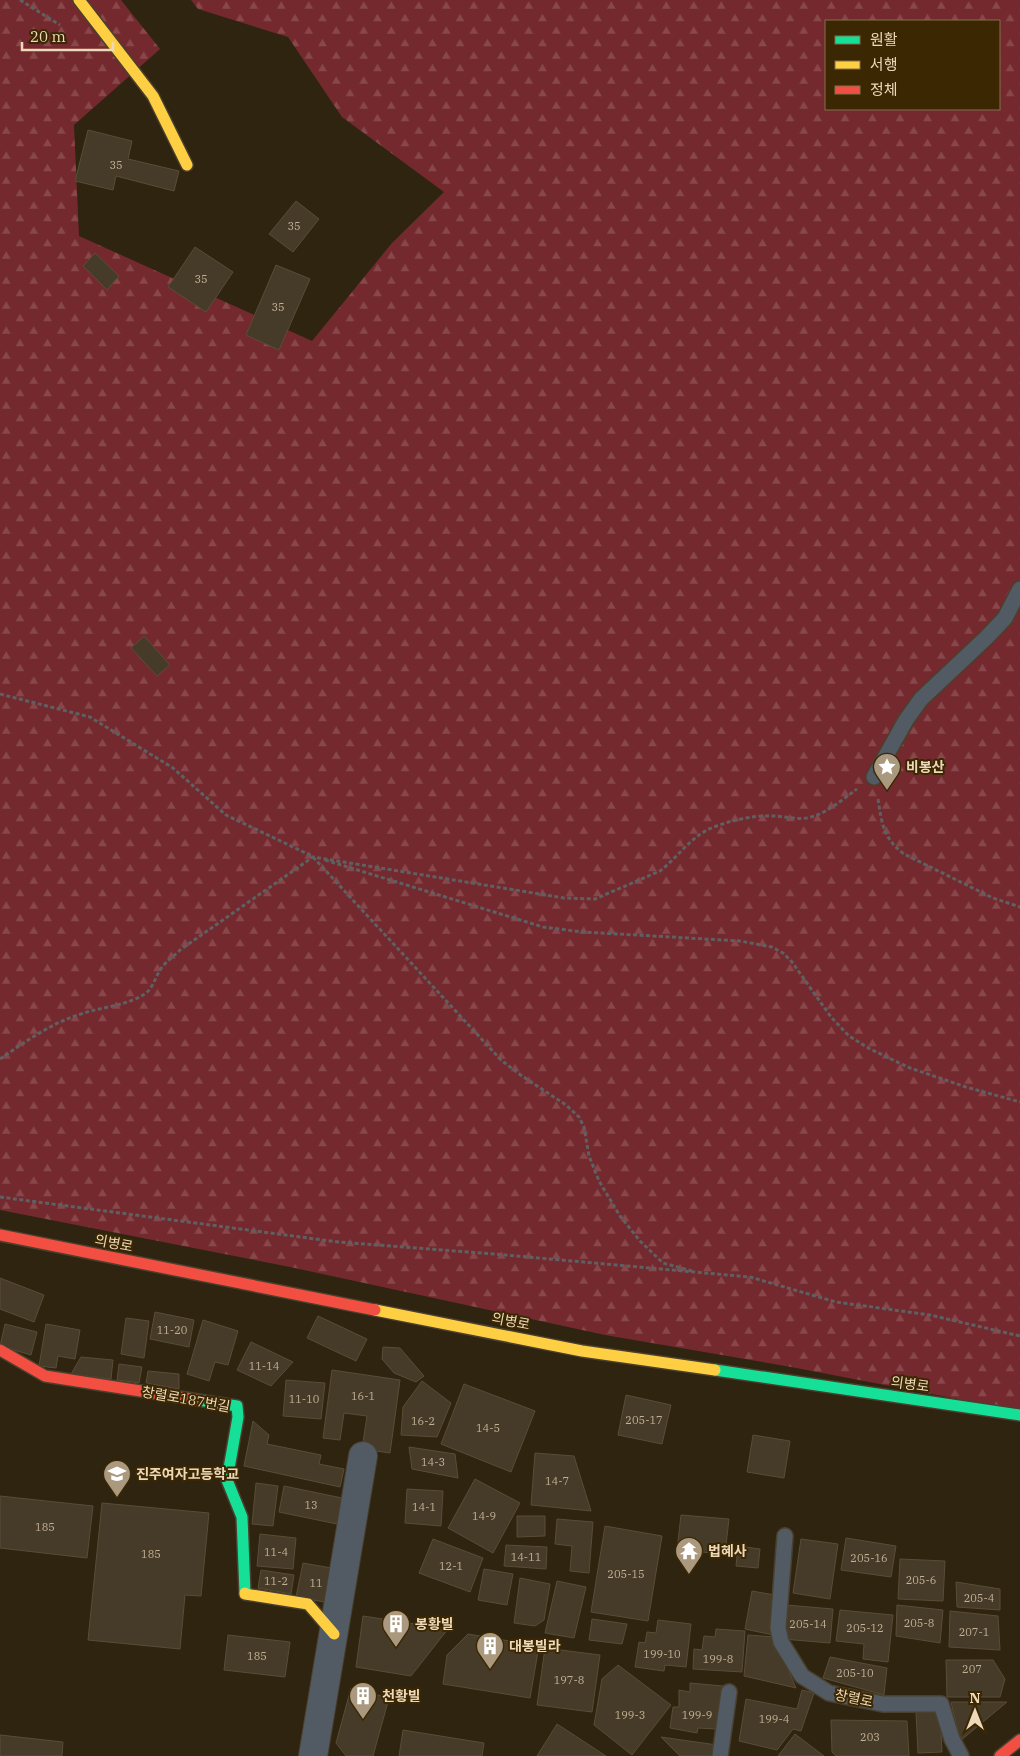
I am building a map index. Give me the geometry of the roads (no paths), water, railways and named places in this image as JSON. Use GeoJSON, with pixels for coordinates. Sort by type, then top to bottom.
{"type":"FeatureCollection","features":[{"type":"Feature","properties":{"kind":"street"},"geometry":{"type":"LineString","coordinates":[[79,0],[153,96],[187,165]]}},
{"type":"Feature","properties":{"kind":"street","name":"의병로"},"geometry":{"type":"LineString","coordinates":[[0,1235],[582,1351],[1020,1415]]}},
{"type":"Feature","properties":{"kind":"street","name":"창렬로187번길"},"geometry":{"type":"LineString","coordinates":[[0,1350],[45,1376],[237,1406],[238,1417],[227,1480],[242,1517],[245,1594],[308,1604],[334,1634]]}},
{"type":"Feature","properties":{"kind":"street"},"geometry":{"type":"LineString","coordinates":[[313,1756],[364,1456]]}},
{"type":"Feature","properties":{"kind":"street"},"geometry":{"type":"LineString","coordinates":[[1000,1756],[1020,1740]]}},
{"type":"Feature","properties":{"kind":"lane"},"geometry":{"type":"LineString","coordinates":[[874,777],[906,720],[921,700],[987,637],[1004,618],[1020,590]]}},
{"type":"Feature","properties":{"kind":"lane","name":"창렬로"},"geometry":{"type":"LineString","coordinates":[[785,1536],[778,1628],[781,1642],[802,1676],[829,1693],[883,1704],[941,1704],[952,1739],[961,1756]]}},
{"type":"Feature","properties":{"kind":"lane"},"geometry":{"type":"LineString","coordinates":[[720,1756],[729,1692]]}},
{"type":"Feature","properties":{"kind":"place","name":"비봉산"},"geometry":{"type":"Point","coordinates":[887,791]}},
{"type":"Feature","properties":{"kind":"place","name":"진주여자고등학교"},"geometry":{"type":"Point","coordinates":[117,1498]}},
{"type":"Feature","properties":{"kind":"place","name":"법혜사"},"geometry":{"type":"Point","coordinates":[689,1575]}},
{"type":"Feature","properties":{"kind":"place","name":"봉황빌"},"geometry":{"type":"Point","coordinates":[396,1648]}},
{"type":"Feature","properties":{"kind":"place","name":"대봉빌라"},"geometry":{"type":"Point","coordinates":[490,1670]}},
{"type":"Feature","properties":{"kind":"place","name":"천황빌"},"geometry":{"type":"Point","coordinates":[363,1720]}}]}
